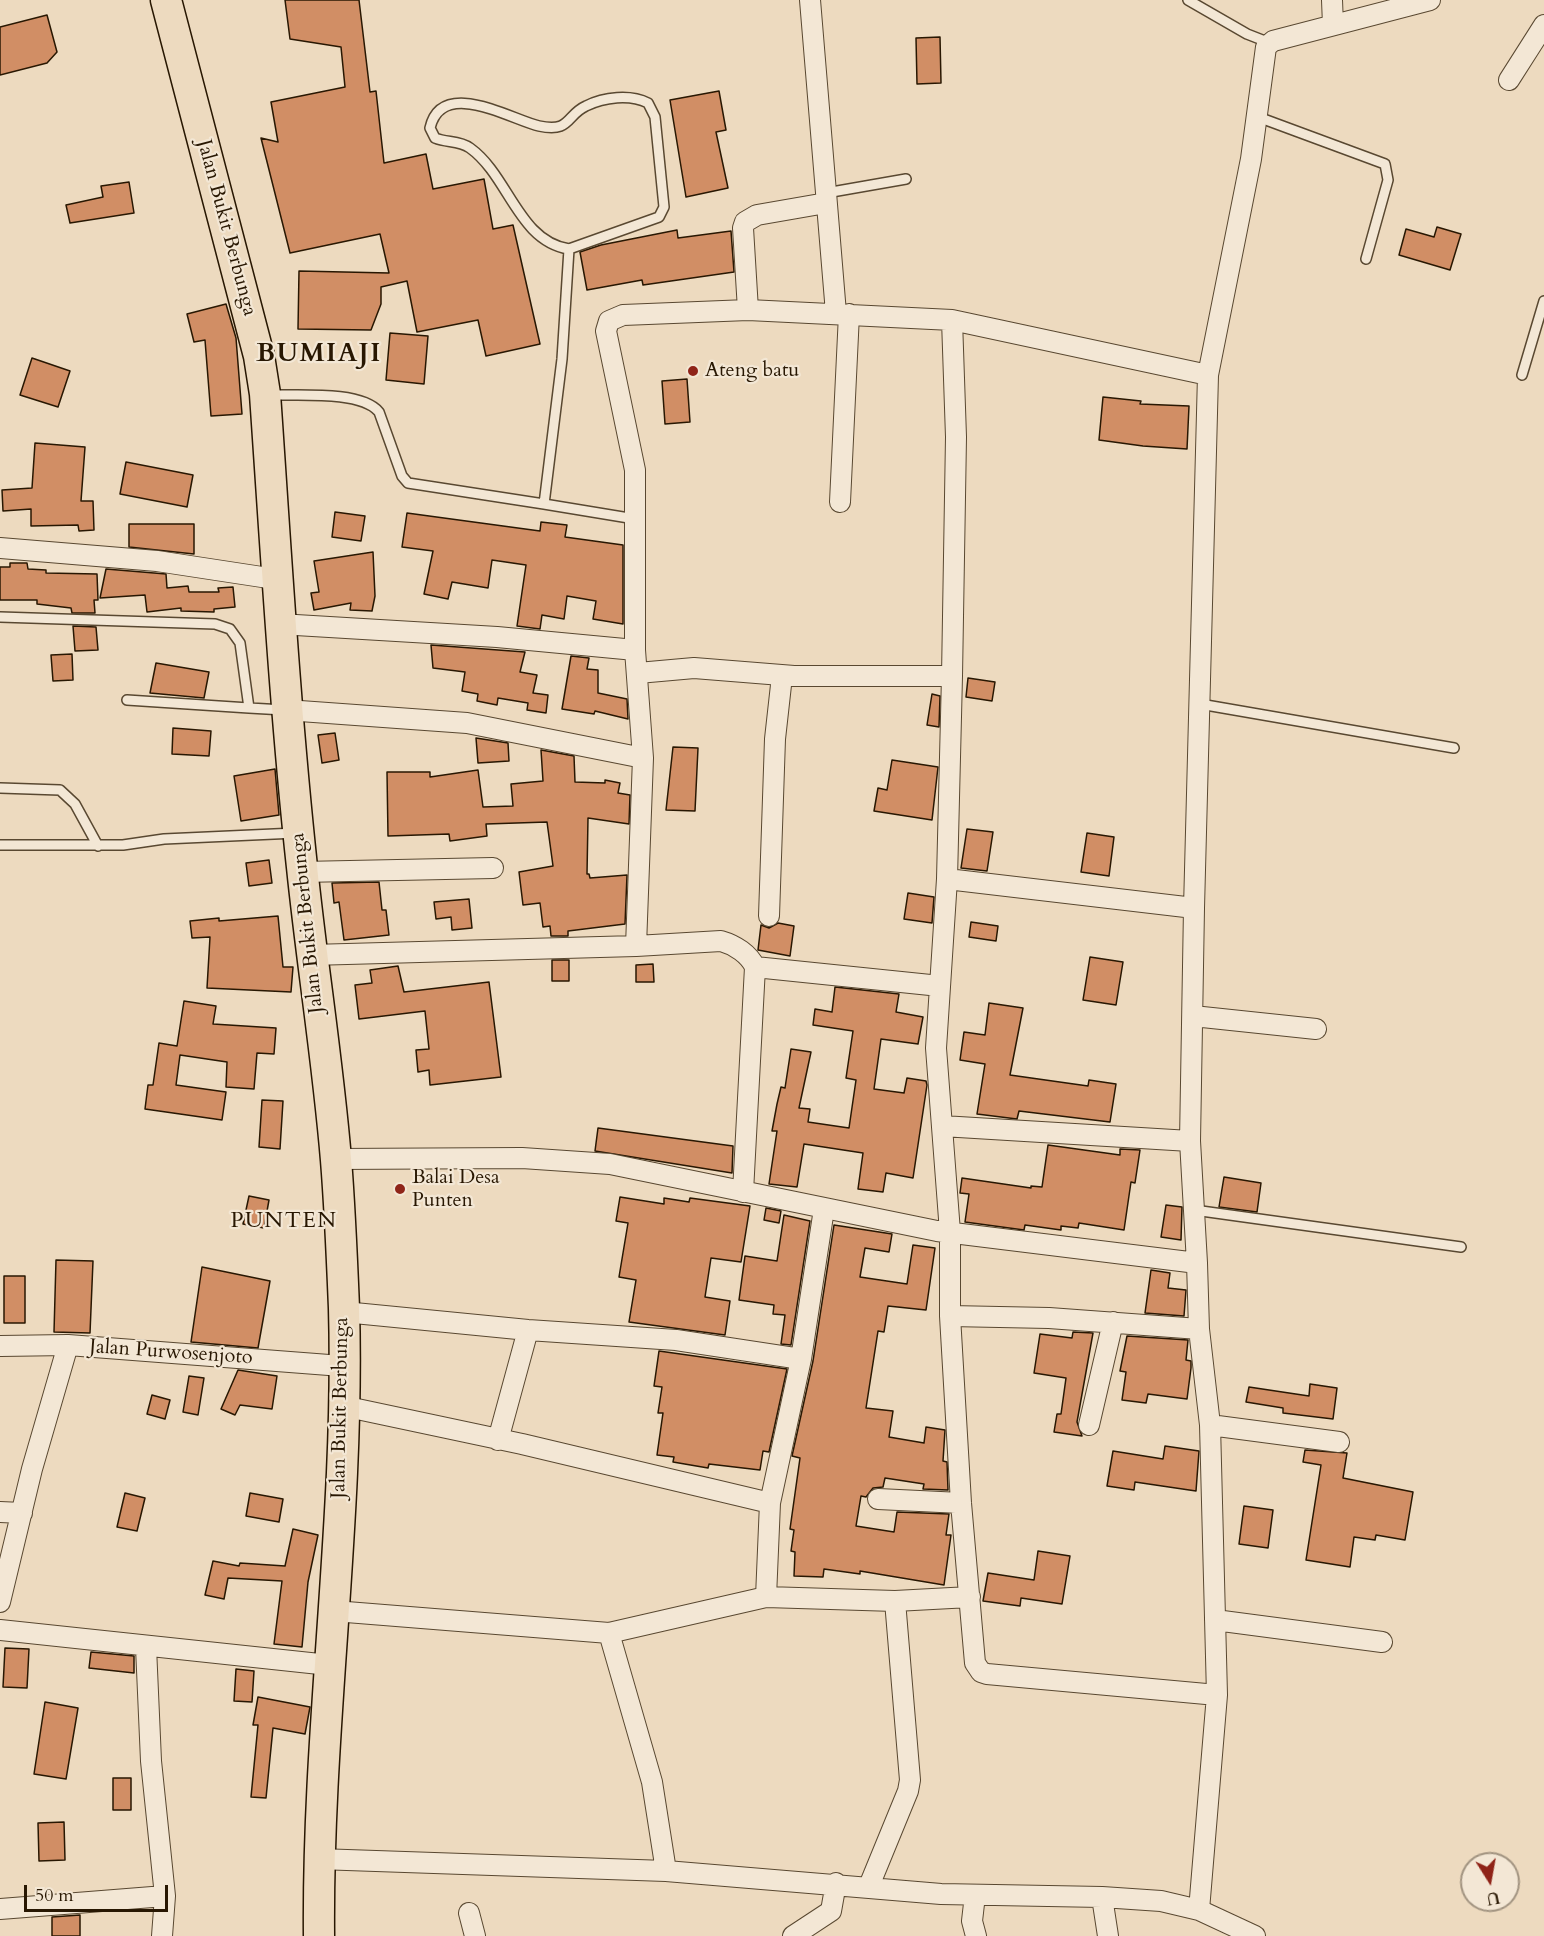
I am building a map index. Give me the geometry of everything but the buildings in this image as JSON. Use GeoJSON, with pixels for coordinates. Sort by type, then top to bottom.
{"type":"FeatureCollection","features":[{"type":"Feature","properties":{"kind":"main road","name":"Jalan Bukit Berbunga"},"geometry":{"type":"LineString","coordinates":[[166,0],[259,356],[265,394],[286,710],[311,955],[336,1159],[344,1312],[342,1366],[344,1406],[318,1859],[319,1936]]}},
{"type":"Feature","properties":{"kind":"street"},"geometry":{"type":"LineString","coordinates":[[810,0],[826,198],[843,313],[840,502]]}},
{"type":"Feature","properties":{"kind":"street"},"geometry":{"type":"LineString","coordinates":[[1332,0],[1333,25]]}},
{"type":"Feature","properties":{"kind":"street"},"geometry":{"type":"LineString","coordinates":[[1199,1910],[1217,1695],[1210,1425],[1198,1329],[1197,1263],[1190,1141],[1208,375],[1258,117],[1266,47],[1270,43],[1430,0]]}},
{"type":"Feature","properties":{"kind":"street"},"geometry":{"type":"LineString","coordinates":[[1509,80],[1544,25]]}},
{"type":"Feature","properties":{"kind":"street"},"geometry":{"type":"LineString","coordinates":[[748,310],[743,228],[745,222],[757,215],[826,198]]}},
{"type":"Feature","properties":{"kind":"street"},"geometry":{"type":"LineString","coordinates":[[636,946],[643,758],[635,650],[635,519],[632,448],[606,331],[607,324],[614,317],[748,310],[952,320],[1208,375]]}},
{"type":"Feature","properties":{"kind":"street"},"geometry":{"type":"LineString","coordinates":[[952,320],[956,437],[952,676],[947,879],[936,1048],[950,1232],[950,1316],[961,1503],[975,1663],[984,1674],[1217,1695]]}},
{"type":"Feature","properties":{"kind":"street"},"geometry":{"type":"LineString","coordinates":[[0,548],[157,561],[276,579]]}},
{"type":"Feature","properties":{"kind":"street"},"geometry":{"type":"LineString","coordinates":[[279,624],[497,637],[635,650]]}},
{"type":"Feature","properties":{"kind":"street"},"geometry":{"type":"LineString","coordinates":[[638,673],[694,668],[782,676],[952,676]]}},
{"type":"Feature","properties":{"kind":"street"},"geometry":{"type":"LineString","coordinates":[[769,916],[775,739],[782,676]]}},
{"type":"Feature","properties":{"kind":"street"},"geometry":{"type":"LineString","coordinates":[[286,710],[467,723],[643,758]]}},
{"type":"Feature","properties":{"kind":"street"},"geometry":{"type":"LineString","coordinates":[[302,872],[493,868]]}},
{"type":"Feature","properties":{"kind":"street"},"geometry":{"type":"LineString","coordinates":[[947,879],[1194,908]]}},
{"type":"Feature","properties":{"kind":"street"},"geometry":{"type":"LineString","coordinates":[[311,955],[636,946],[721,941],[740,950],[752,960],[755,967],[743,1192]]}},
{"type":"Feature","properties":{"kind":"street"},"geometry":{"type":"LineString","coordinates":[[755,967],[940,986]]}},
{"type":"Feature","properties":{"kind":"street"},"geometry":{"type":"LineString","coordinates":[[1193,1017],[1316,1029]]}},
{"type":"Feature","properties":{"kind":"street"},"geometry":{"type":"LineString","coordinates":[[942,1126],[1190,1141]]}},
{"type":"Feature","properties":{"kind":"street"},"geometry":{"type":"LineString","coordinates":[[336,1159],[522,1158],[599,1163],[950,1232],[1197,1263]]}},
{"type":"Feature","properties":{"kind":"street"},"geometry":{"type":"LineString","coordinates":[[766,1597],[770,1503],[801,1359],[824,1209]]}},
{"type":"Feature","properties":{"kind":"street"},"geometry":{"type":"LineString","coordinates":[[344,1312],[528,1330],[676,1340],[801,1359]]}},
{"type":"Feature","properties":{"kind":"street"},"geometry":{"type":"LineString","coordinates":[[950,1316],[1113,1322],[1198,1329]]}},
{"type":"Feature","properties":{"kind":"street"},"geometry":{"type":"LineString","coordinates":[[1089,1425],[1113,1322]]}},
{"type":"Feature","properties":{"kind":"street"},"geometry":{"type":"LineString","coordinates":[[498,1440],[528,1330]]}},
{"type":"Feature","properties":{"kind":"street"},"geometry":{"type":"LineString","coordinates":[[0,1602],[68,1345]]}},
{"type":"Feature","properties":{"kind":"street","name":"Jalan Purwosenjoto"},"geometry":{"type":"LineString","coordinates":[[0,1346],[68,1345],[342,1366]]}},
{"type":"Feature","properties":{"kind":"street"},"geometry":{"type":"LineString","coordinates":[[344,1406],[770,1503]]}},
{"type":"Feature","properties":{"kind":"street"},"geometry":{"type":"LineString","coordinates":[[1210,1425],[1339,1442]]}},
{"type":"Feature","properties":{"kind":"street"},"geometry":{"type":"LineString","coordinates":[[878,1499],[961,1503]]}},
{"type":"Feature","properties":{"kind":"street"},"geometry":{"type":"LineString","coordinates":[[0,1512],[22,1514]]}},
{"type":"Feature","properties":{"kind":"street"},"geometry":{"type":"LineString","coordinates":[[334,1611],[609,1633],[766,1597],[895,1601],[970,1597]]}},
{"type":"Feature","properties":{"kind":"street"},"geometry":{"type":"LineString","coordinates":[[869,1886],[908,1791],[910,1780],[895,1601]]}},
{"type":"Feature","properties":{"kind":"street"},"geometry":{"type":"LineString","coordinates":[[1215,1620],[1382,1642]]}},
{"type":"Feature","properties":{"kind":"street"},"geometry":{"type":"LineString","coordinates":[[0,1630],[329,1665]]}},
{"type":"Feature","properties":{"kind":"street"},"geometry":{"type":"LineString","coordinates":[[609,1633],[652,1782],[666,1871]]}},
{"type":"Feature","properties":{"kind":"street"},"geometry":{"type":"LineString","coordinates":[[146,1647],[151,1761],[165,1896],[162,1936]]}},
{"type":"Feature","properties":{"kind":"street"},"geometry":{"type":"LineString","coordinates":[[318,1859],[666,1871],[836,1883],[941,1894],[1102,1897],[1161,1901],[1199,1910],[1255,1936]]}},
{"type":"Feature","properties":{"kind":"street"},"geometry":{"type":"LineString","coordinates":[[793,1936],[831,1911],[836,1883]]}},
{"type":"Feature","properties":{"kind":"street"},"geometry":{"type":"LineString","coordinates":[[973,1894],[972,1921],[976,1936]]}},
{"type":"Feature","properties":{"kind":"street"},"geometry":{"type":"LineString","coordinates":[[0,1909],[165,1896]]}},
{"type":"Feature","properties":{"kind":"street"},"geometry":{"type":"LineString","coordinates":[[1102,1897],[1108,1936]]}},
{"type":"Feature","properties":{"kind":"street"},"geometry":{"type":"LineString","coordinates":[[469,1913],[475,1936]]}},
{"type":"Feature","properties":{"kind":"lane"},"geometry":{"type":"LineString","coordinates":[[1188,0],[1247,33],[1270,43]]}},
{"type":"Feature","properties":{"kind":"lane"},"geometry":{"type":"LineString","coordinates":[[628,97],[648,103],[655,117],[664,200],[659,217],[568,249],[554,247],[536,234],[491,167],[475,152],[458,142],[435,138],[430,128],[436,116],[450,106],[477,104],[539,126],[555,127],[566,125],[584,106],[598,101],[628,97]]}},
{"type":"Feature","properties":{"kind":"lane"},"geometry":{"type":"LineString","coordinates":[[1258,117],[1385,164],[1388,180],[1366,259]]}},
{"type":"Feature","properties":{"kind":"lane"},"geometry":{"type":"LineString","coordinates":[[826,198],[906,179]]}},
{"type":"Feature","properties":{"kind":"lane"},"geometry":{"type":"LineString","coordinates":[[544,504],[562,359],[568,249]]}},
{"type":"Feature","properties":{"kind":"lane"},"geometry":{"type":"LineString","coordinates":[[1522,375],[1544,301]]}},
{"type":"Feature","properties":{"kind":"lane"},"geometry":{"type":"LineString","coordinates":[[265,394],[365,401],[379,412],[406,482],[635,519]]}},
{"type":"Feature","properties":{"kind":"lane"},"geometry":{"type":"LineString","coordinates":[[0,617],[216,624],[230,629],[240,643],[249,708]]}},
{"type":"Feature","properties":{"kind":"lane"},"geometry":{"type":"LineString","coordinates":[[127,700],[286,710]]}},
{"type":"Feature","properties":{"kind":"lane"},"geometry":{"type":"LineString","coordinates":[[1200,704],[1454,748]]}},
{"type":"Feature","properties":{"kind":"lane"},"geometry":{"type":"LineString","coordinates":[[0,788],[60,790],[75,804],[98,846]]}},
{"type":"Feature","properties":{"kind":"lane"},"geometry":{"type":"LineString","coordinates":[[0,845],[98,846],[164,839],[298,832]]}},
{"type":"Feature","properties":{"kind":"lane"},"geometry":{"type":"LineString","coordinates":[[1194,1210],[1461,1247]]}},
{"type":"Feature","properties":{"kind":"place","name":"Ateng batu"},"geometry":{"type":"Point","coordinates":[693,371]}},
{"type":"Feature","properties":{"kind":"place","name":"Balai Desa Punten"},"geometry":{"type":"Point","coordinates":[400,1189]}},
{"type":"Feature","properties":{"kind":"district","name":"BUMIAJI"},"geometry":{"type":"Point","coordinates":[319,355]}},
{"type":"Feature","properties":{"kind":"district","name":"PUNTEN"},"geometry":{"type":"Point","coordinates":[284,1222]}}]}
